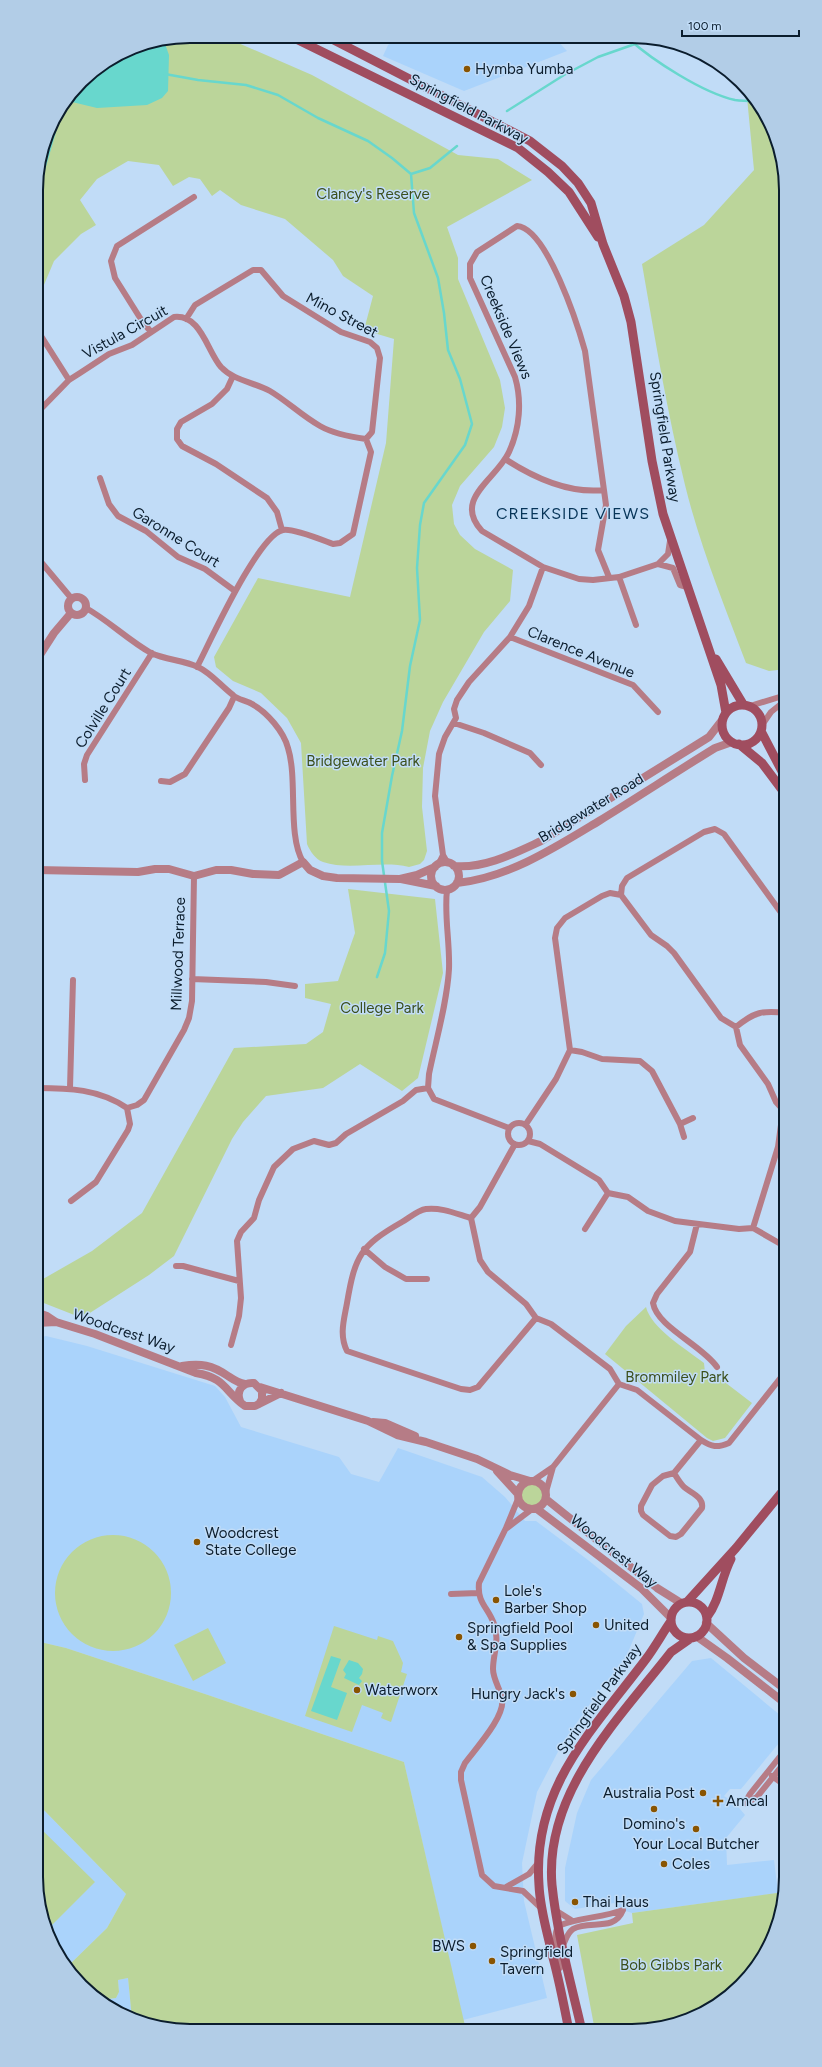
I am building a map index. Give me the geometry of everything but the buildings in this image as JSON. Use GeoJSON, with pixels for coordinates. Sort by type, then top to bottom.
{"type":"FeatureCollection","features":[{"type":"Feature","properties":{"kind":"main road","name":"Springfield Parkway"},"geometry":{"type":"LineString","coordinates":[[304,43],[518,148],[548,172],[569,192],[603,244]]}},
{"type":"Feature","properties":{"kind":"main road","name":"Springfield Parkway"},"geometry":{"type":"LineString","coordinates":[[340,43],[530,141],[562,166],[578,183],[591,203],[603,244],[624,296],[631,322],[652,461],[663,514],[702,634],[721,685],[724,716]]}},
{"type":"Feature","properties":{"kind":"main road","name":"Springfield Parkway"},"geometry":{"type":"LineString","coordinates":[[702,634],[746,705]]}},
{"type":"Feature","properties":{"kind":"main road"},"geometry":{"type":"LineString","coordinates":[[779,764],[762,728],[759,714],[746,705],[735,706],[724,716],[723,730],[736,743],[762,763],[779,786]]}},
{"type":"Feature","properties":{"kind":"main road"},"geometry":{"type":"LineString","coordinates":[[736,743],[752,742],[762,728]]}},
{"type":"Feature","properties":{"kind":"main road"},"geometry":{"type":"LineString","coordinates":[[736,1548],[726,1570],[717,1599],[704,1628],[693,1637],[686,1638],[676,1633],[671,1620],[676,1607],[684,1602],[736,1548],[779,1496]]}},
{"type":"Feature","properties":{"kind":"main road"},"geometry":{"type":"LineString","coordinates":[[684,1602],[693,1602],[702,1608],[707,1620]]}},
{"type":"Feature","properties":{"kind":"main road","name":"Springfield Parkway"},"geometry":{"type":"LineString","coordinates":[[567,2024],[538,1886],[543,1822],[562,1774],[581,1743],[659,1642],[671,1620]]}},
{"type":"Feature","properties":{"kind":"main road","name":"Springfield Parkway"},"geometry":{"type":"LineString","coordinates":[[580,2024],[558,1926],[552,1884],[552,1862],[558,1829],[567,1798],[583,1767],[671,1652],[693,1637]]}},
{"type":"Feature","properties":{"kind":"street"},"geometry":{"type":"LineString","coordinates":[[151,332],[142,321],[115,278],[111,261],[117,246],[194,197]]}},
{"type":"Feature","properties":{"kind":"street","name":"Creekside Views"},"geometry":{"type":"LineString","coordinates":[[609,577],[598,550],[599,538],[606,513],[585,351],[573,309],[554,268],[527,229],[517,226],[476,252],[472,258],[469,270],[470,278],[515,377],[519,391],[518,421],[515,435],[505,459],[474,495],[472,503],[472,516],[482,531],[543,567],[579,579],[593,580],[619,577],[658,564]]}},
{"type":"Feature","properties":{"kind":"street","name":"Mino Street"},"geometry":{"type":"LineString","coordinates":[[186,319],[195,305],[253,270],[262,270],[283,296],[341,332],[370,342],[377,348],[380,358],[372,432],[366,439]]}},
{"type":"Feature","properties":{"kind":"street","name":"Vistula Circuit"},"geometry":{"type":"LineString","coordinates":[[43,407],[69,380],[109,354],[132,345],[174,317],[186,319],[197,327],[219,365],[233,376],[269,390],[320,427],[346,436],[366,439]]}},
{"type":"Feature","properties":{"kind":"street"},"geometry":{"type":"LineString","coordinates":[[43,339],[69,380]]}},
{"type":"Feature","properties":{"kind":"street"},"geometry":{"type":"LineString","coordinates":[[233,376],[227,389],[212,404],[181,422],[177,429],[177,439],[188,450],[216,464],[267,498],[277,512],[282,530]]}},
{"type":"Feature","properties":{"kind":"street"},"geometry":{"type":"LineString","coordinates":[[197,667],[235,591],[252,562],[275,533],[282,530],[287,530],[333,544],[340,543],[353,534],[371,452],[366,439]]}},
{"type":"Feature","properties":{"kind":"street"},"geometry":{"type":"LineString","coordinates":[[505,459],[554,485],[594,491],[604,490]]}},
{"type":"Feature","properties":{"kind":"street","name":"Garonne Court"},"geometry":{"type":"LineString","coordinates":[[100,478],[109,504],[118,516],[146,531],[178,557],[205,569],[235,591]]}},
{"type":"Feature","properties":{"kind":"street"},"geometry":{"type":"LineString","coordinates":[[658,564],[668,554],[670,537]]}},
{"type":"Feature","properties":{"kind":"street"},"geometry":{"type":"LineString","coordinates":[[43,564],[72,599]]}},
{"type":"Feature","properties":{"kind":"street"},"geometry":{"type":"LineString","coordinates":[[658,564],[673,568],[680,585],[687,587]]}},
{"type":"Feature","properties":{"kind":"street"},"geometry":{"type":"LineString","coordinates":[[510,637],[529,606],[543,567]]}},
{"type":"Feature","properties":{"kind":"street"},"geometry":{"type":"LineString","coordinates":[[619,577],[636,625]]}},
{"type":"Feature","properties":{"kind":"street"},"geometry":{"type":"LineString","coordinates":[[43,870],[138,872],[155,869],[169,869],[194,876],[216,870],[231,870],[253,874],[278,875],[302,862],[297,842],[294,788],[288,747],[279,730],[252,704],[234,697],[207,672],[197,667],[168,660],[152,653],[101,616],[86,608],[86,604],[82,599],[78,597],[72,599],[68,607],[71,613]]}},
{"type":"Feature","properties":{"kind":"street"},"geometry":{"type":"LineString","coordinates":[[71,613],[80,615],[86,608]]}},
{"type":"Feature","properties":{"kind":"street"},"geometry":{"type":"LineString","coordinates":[[43,650],[54,633],[71,613]]}},
{"type":"Feature","properties":{"kind":"street","name":"Clarence Avenue"},"geometry":{"type":"LineString","coordinates":[[444,863],[435,796],[439,754],[445,737],[454,723],[457,700],[469,682],[510,637],[633,685],[658,712]]}},
{"type":"Feature","properties":{"kind":"street","name":"Colville Court"},"geometry":{"type":"LineString","coordinates":[[85,780],[84,764],[88,755],[152,653]]}},
{"type":"Feature","properties":{"kind":"street"},"geometry":{"type":"LineString","coordinates":[[160,781],[170,782],[185,774],[229,708],[234,697]]}},
{"type":"Feature","properties":{"kind":"street"},"geometry":{"type":"LineString","coordinates":[[746,705],[779,698]]}},
{"type":"Feature","properties":{"kind":"street"},"geometry":{"type":"LineString","coordinates":[[762,728],[771,712],[779,706]]}},
{"type":"Feature","properties":{"kind":"street","name":"Bridgewater Road"},"geometry":{"type":"LineString","coordinates":[[400,879],[417,875],[444,863],[465,867],[488,862],[515,853],[541,841],[709,737],[724,716]]}},
{"type":"Feature","properties":{"kind":"street"},"geometry":{"type":"LineString","coordinates":[[454,723],[484,733],[530,753],[541,765]]}},
{"type":"Feature","properties":{"kind":"street","name":"Bridgewater Road"},"geometry":{"type":"LineString","coordinates":[[457,882],[502,872],[561,844],[715,748],[736,743]]}},
{"type":"Feature","properties":{"kind":"street"},"geometry":{"type":"LineString","coordinates":[[621,895],[622,886],[628,878],[704,832],[715,829],[724,834],[779,910]]}},
{"type":"Feature","properties":{"kind":"street","name":"Bridgewater Road"},"geometry":{"type":"LineString","coordinates":[[302,862],[310,870],[323,876],[368,879],[400,879],[436,886]]}},
{"type":"Feature","properties":{"kind":"street"},"geometry":{"type":"LineString","coordinates":[[444,863],[459,874],[457,882],[446,890],[436,886],[432,874],[444,863]]}},
{"type":"Feature","properties":{"kind":"street","name":"Millwood Terrace"},"geometry":{"type":"LineString","coordinates":[[127,1108],[144,1100],[184,1030],[189,1018],[192,1001],[194,876]]}},
{"type":"Feature","properties":{"kind":"street"},"geometry":{"type":"LineString","coordinates":[[446,890],[445,909],[449,951],[449,970],[429,1074],[428,1088],[434,1099],[509,1128]]}},
{"type":"Feature","properties":{"kind":"street"},"geometry":{"type":"LineString","coordinates":[[526,1124],[556,1079],[570,1050],[555,938],[557,928],[565,918],[602,896],[610,893],[621,895],[651,935],[667,946],[674,954],[721,1018],[736,1027],[740,1045],[768,1084],[779,1105]]}},
{"type":"Feature","properties":{"kind":"street"},"geometry":{"type":"LineString","coordinates":[[192,979],[266,982],[295,986]]}},
{"type":"Feature","properties":{"kind":"street"},"geometry":{"type":"LineString","coordinates":[[70,1088],[73,980]]}},
{"type":"Feature","properties":{"kind":"street"},"geometry":{"type":"LineString","coordinates":[[736,1027],[753,1014],[764,1012],[779,1013]]}},
{"type":"Feature","properties":{"kind":"street"},"geometry":{"type":"LineString","coordinates":[[570,1050],[602,1058],[640,1061],[647,1065],[652,1071],[680,1124],[684,1138]]}},
{"type":"Feature","properties":{"kind":"street"},"geometry":{"type":"LineString","coordinates":[[43,1088],[70,1088],[99,1094],[127,1108],[130,1124],[128,1130],[102,1174],[96,1182],[71,1201]]}},
{"type":"Feature","properties":{"kind":"street"},"geometry":{"type":"LineString","coordinates":[[231,1345],[240,1316],[241,1298],[238,1241],[241,1232],[254,1218],[259,1200],[269,1177],[280,1160],[293,1149],[314,1141],[329,1144],[336,1143],[346,1134],[403,1101],[416,1090],[428,1088]]}},
{"type":"Feature","properties":{"kind":"street"},"geometry":{"type":"LineString","coordinates":[[680,1124],[693,1118]]}},
{"type":"Feature","properties":{"kind":"street"},"geometry":{"type":"LineString","coordinates":[[517,1122],[526,1124],[531,1132],[528,1141],[522,1145],[515,1144],[508,1138],[509,1128],[517,1122]]}},
{"type":"Feature","properties":{"kind":"street"},"geometry":{"type":"LineString","coordinates":[[528,1141],[540,1144],[599,1180],[608,1193],[628,1197],[648,1211],[660,1216],[697,1224],[739,1229],[753,1228],[779,1243]]}},
{"type":"Feature","properties":{"kind":"street"},"geometry":{"type":"LineString","coordinates":[[753,1228],[779,1142]]}},
{"type":"Feature","properties":{"kind":"street"},"geometry":{"type":"LineString","coordinates":[[471,1218],[480,1207],[515,1144]]}},
{"type":"Feature","properties":{"kind":"street"},"geometry":{"type":"LineString","coordinates":[[584,1229],[608,1193]]}},
{"type":"Feature","properties":{"kind":"street"},"geometry":{"type":"LineString","coordinates":[[471,1218],[439,1209],[425,1209],[378,1236],[364,1249],[355,1263],[342,1328],[342,1342],[347,1351],[461,1389],[470,1390],[478,1387],[487,1379],[527,1327],[536,1318]]}},
{"type":"Feature","properties":{"kind":"street"},"geometry":{"type":"LineString","coordinates":[[471,1218],[480,1260],[497,1281],[526,1304],[536,1318],[551,1324],[610,1369],[619,1384],[637,1390],[701,1440],[712,1446],[720,1447],[729,1443],[779,1379]]}},
{"type":"Feature","properties":{"kind":"street"},"geometry":{"type":"LineString","coordinates":[[697,1224],[690,1252],[657,1294],[653,1304],[658,1317],[710,1357],[717,1367]]}},
{"type":"Feature","properties":{"kind":"street"},"geometry":{"type":"LineString","coordinates":[[364,1249],[385,1268],[406,1279],[427,1279]]}},
{"type":"Feature","properties":{"kind":"street"},"geometry":{"type":"LineString","coordinates":[[176,1266],[183,1266],[239,1281]]}},
{"type":"Feature","properties":{"kind":"street","name":"Woodcrest Way"},"geometry":{"type":"LineString","coordinates":[[43,1315],[56,1322],[95,1334],[218,1379],[240,1401]]}},
{"type":"Feature","properties":{"kind":"street","name":"Woodcrest Way"},"geometry":{"type":"LineString","coordinates":[[43,1323],[56,1322]]}},
{"type":"Feature","properties":{"kind":"street","name":"Woodcrest Way"},"geometry":{"type":"LineString","coordinates":[[182,1366],[197,1363],[209,1365],[234,1381],[246,1384]]}},
{"type":"Feature","properties":{"kind":"street"},"geometry":{"type":"LineString","coordinates":[[281,1394],[249,1407],[240,1401],[238,1392],[246,1384],[254,1383],[260,1387],[368,1421],[397,1435],[426,1442],[477,1459],[517,1478],[542,1484],[546,1496]]}},
{"type":"Feature","properties":{"kind":"street"},"geometry":{"type":"LineString","coordinates":[[542,1909],[523,1891],[494,1886],[482,1875],[461,1786],[461,1772],[465,1763],[499,1716],[503,1706],[503,1699],[493,1671],[496,1648],[496,1631],[494,1623],[479,1598],[479,1583],[506,1528],[521,1485],[532,1481],[553,1467],[619,1384]]}},
{"type":"Feature","properties":{"kind":"street"},"geometry":{"type":"LineString","coordinates":[[259,1404],[263,1395],[260,1387]]}},
{"type":"Feature","properties":{"kind":"street"},"geometry":{"type":"LineString","coordinates":[[674,1473],[683,1486],[701,1499],[702,1503],[702,1508],[685,1529],[676,1537],[670,1536],[643,1515],[641,1506],[652,1485],[663,1476],[674,1473],[701,1440]]}},
{"type":"Feature","properties":{"kind":"street"},"geometry":{"type":"LineString","coordinates":[[492,1466],[504,1477],[523,1506],[534,1509]]}},
{"type":"Feature","properties":{"kind":"street"},"geometry":{"type":"LineString","coordinates":[[506,1528],[542,1505],[546,1496],[553,1467]]}},
{"type":"Feature","properties":{"kind":"street","name":"Woodcrest Way"},"geometry":{"type":"LineString","coordinates":[[546,1496],[657,1588],[684,1602]]}},
{"type":"Feature","properties":{"kind":"street","name":"Woodcrest Way"},"geometry":{"type":"LineString","coordinates":[[534,1509],[641,1588],[671,1620]]}},
{"type":"Feature","properties":{"kind":"street"},"geometry":{"type":"LineString","coordinates":[[451,1594],[478,1593]]}},
{"type":"Feature","properties":{"kind":"street"},"geometry":{"type":"LineString","coordinates":[[707,1620],[744,1658],[779,1685]]}},
{"type":"Feature","properties":{"kind":"street"},"geometry":{"type":"LineString","coordinates":[[693,1637],[728,1658],[779,1698]]}},
{"type":"Feature","properties":{"kind":"street"},"geometry":{"type":"LineString","coordinates":[[779,1759],[750,1794],[746,1804],[757,1797],[779,1771]]}},
{"type":"Feature","properties":{"kind":"street"},"geometry":{"type":"LineString","coordinates":[[768,1773],[779,1781]]}},
{"type":"Feature","properties":{"kind":"street"},"geometry":{"type":"LineString","coordinates":[[506,1887],[529,1874],[539,1862]]}},
{"type":"Feature","properties":{"kind":"street"},"geometry":{"type":"LineString","coordinates":[[555,1910],[571,1920]]}},
{"type":"Feature","properties":{"kind":"street"},"geometry":{"type":"LineString","coordinates":[[558,1981],[562,1976],[555,1945],[555,1933],[558,1926],[571,1920],[612,1914],[623,1910],[620,1918],[614,1922],[574,1929],[567,1935],[563,1946]]}},
{"type":"Feature","properties":{"kind":"shaded area","name":"Hymba Yumba"},"geometry":{"type":"Polygon","coordinates":[[[390,43],[560,43],[567,51],[464,91],[383,56],[390,43]]]}},
{"type":"Feature","properties":{"kind":"shaded area"},"geometry":{"type":"Polygon","coordinates":[[[165,45],[169,55],[168,91],[162,98],[147,105],[97,108],[72,102],[86,86],[108,68],[134,54],[165,45]]]}},
{"type":"Feature","properties":{"kind":"shaded area"},"geometry":{"type":"Polygon","coordinates":[[[46,1336],[87,1346],[215,1386],[225,1397],[241,1427],[339,1457],[351,1474],[379,1482],[398,1448],[482,1477],[505,1497],[525,1521],[536,1521],[588,1560],[642,1604],[644,1614],[626,1657],[597,1694],[562,1744],[537,1792],[522,1863],[524,1901],[547,1998],[463,2020],[404,1762],[66,1648],[43,1643],[43,1337],[46,1336]]]}},
{"type":"Feature","properties":{"kind":"shaded area"},"geometry":{"type":"Polygon","coordinates":[[[331,1656],[341,1659],[331,1687],[347,1693],[337,1720],[311,1711],[331,1656]]]}},
{"type":"Feature","properties":{"kind":"shaded area"},"geometry":{"type":"Polygon","coordinates":[[[711,1658],[779,1714],[779,1743],[741,1789],[730,1789],[724,1796],[735,1803],[745,1815],[726,1838],[727,1865],[774,1860],[778,1893],[632,1913],[623,1910],[614,1903],[575,1909],[565,1901],[565,1868],[577,1813],[591,1780],[692,1661],[711,1658]]]}},
{"type":"Feature","properties":{"kind":"shaded area"},"geometry":{"type":"Polygon","coordinates":[[[349,1660],[358,1663],[363,1669],[359,1678],[362,1681],[359,1685],[344,1678],[346,1674],[343,1670],[349,1660]]]}},
{"type":"Feature","properties":{"kind":"shaded area"},"geometry":{"type":"Polygon","coordinates":[[[43,1809],[126,1894],[107,1928],[71,1963],[54,1933],[44,1896],[43,1809]]]}},
{"type":"Feature","properties":{"kind":"shaded area"},"geometry":{"type":"Polygon","coordinates":[[[128,1978],[131,2012],[108,1999],[116,1998],[119,1992],[118,1980],[128,1978]]]}},
{"type":"Feature","properties":{"kind":"green space","name":"Clancy's Reserve"},"geometry":{"type":"Polygon","coordinates":[[[238,43],[312,75],[458,155],[498,159],[532,180],[447,227],[458,258],[458,279],[500,380],[505,408],[502,427],[494,447],[460,486],[452,505],[454,524],[460,535],[475,549],[513,570],[510,601],[484,632],[443,702],[430,731],[423,768],[422,807],[427,851],[424,860],[420,864],[409,867],[399,865],[344,866],[323,862],[315,857],[307,844],[301,743],[287,718],[261,693],[233,681],[216,667],[214,657],[258,578],[350,597],[386,443],[394,339],[364,330],[373,296],[343,276],[333,260],[285,219],[241,205],[220,190],[212,196],[200,179],[189,177],[173,186],[159,165],[128,161],[97,179],[80,200],[96,225],[81,234],[54,261],[43,287],[43,181],[48,152],[58,125],[73,101],[86,86],[101,73],[134,54],[171,44],[238,43]]]}},
{"type":"Feature","properties":{"kind":"green space"},"geometry":{"type":"Polygon","coordinates":[[[747,99],[754,108],[768,134],[774,152],[779,181],[779,670],[769,671],[746,663],[713,575],[691,508],[673,430],[642,264],[704,225],[754,170],[747,99]]]}},
{"type":"Feature","properties":{"kind":"green space","name":"College Park"},"geometry":{"type":"Polygon","coordinates":[[[348,889],[435,899],[443,973],[418,1078],[402,1091],[360,1064],[323,1088],[266,1096],[243,1122],[232,1139],[174,1256],[149,1275],[82,1318],[43,1303],[43,1279],[92,1251],[142,1213],[234,1048],[306,1044],[323,1032],[331,1004],[305,998],[305,984],[338,981],[355,933],[348,889]]]}},
{"type":"Feature","properties":{"kind":"green space","name":"Brommiley Park"},"geometry":{"type":"Polygon","coordinates":[[[646,1307],[649,1315],[655,1323],[670,1338],[704,1363],[705,1373],[714,1379],[722,1380],[752,1403],[725,1438],[713,1441],[707,1438],[605,1354],[626,1326],[646,1307]]]}},
{"type":"Feature","properties":{"kind":"green space"},"geometry":{"type":"Polygon","coordinates":[[[532,1484],[536,1485],[542,1491],[542,1499],[536,1505],[532,1506],[528,1505],[522,1499],[521,1495],[522,1491],[528,1485],[532,1484]]]}},
{"type":"Feature","properties":{"kind":"green space"},"geometry":{"type":"Polygon","coordinates":[[[113,1535],[135,1540],[154,1552],[166,1571],[171,1593],[166,1615],[154,1634],[135,1646],[113,1651],[91,1646],[72,1634],[60,1615],[55,1593],[60,1571],[72,1552],[91,1540],[113,1535]]]}},
{"type":"Feature","properties":{"kind":"green space","name":"Waterworx"},"geometry":{"type":"Polygon","coordinates":[[[334,1626],[377,1640],[378,1636],[393,1641],[403,1663],[401,1672],[407,1674],[391,1722],[381,1718],[383,1713],[362,1705],[352,1732],[305,1716],[334,1626]]]}},
{"type":"Feature","properties":{"kind":"green space"},"geometry":{"type":"Polygon","coordinates":[[[208,1628],[226,1663],[193,1681],[174,1645],[208,1628]]]}},
{"type":"Feature","properties":{"kind":"green space"},"geometry":{"type":"Polygon","coordinates":[[[43,1643],[66,1648],[404,1762],[465,2024],[181,2024],[152,2019],[134,2013],[131,2012],[128,1978],[118,1980],[119,1992],[116,1998],[108,1999],[86,1981],[71,1963],[107,1928],[126,1894],[43,1809],[43,1643]]]}},
{"type":"Feature","properties":{"kind":"green space"},"geometry":{"type":"Polygon","coordinates":[[[43,1831],[95,1882],[52,1926],[46,1906],[43,1886],[43,1831]]]}},
{"type":"Feature","properties":{"kind":"green space","name":"Bob Gibbs Park"},"geometry":{"type":"Polygon","coordinates":[[[778,1893],[774,1915],[768,1933],[754,1959],[736,1981],[714,1999],[688,2013],[661,2021],[641,2024],[594,2024],[577,1935],[633,1923],[632,1913],[778,1893]]]}},
{"type":"Feature","properties":{"kind":"waterway"},"geometry":{"type":"LineString","coordinates":[[634,43],[664,66],[693,83],[722,96],[735,100],[749,101]]}},
{"type":"Feature","properties":{"kind":"waterway"},"geometry":{"type":"LineString","coordinates":[[507,111],[564,75],[598,57],[635,44]]}},
{"type":"Feature","properties":{"kind":"waterway"},"geometry":{"type":"LineString","coordinates":[[165,74],[198,80],[246,85],[278,95],[318,118],[368,141],[411,174],[430,168],[457,146]]}},
{"type":"Feature","properties":{"kind":"waterway"},"geometry":{"type":"LineString","coordinates":[[45,165],[54,133]]}},
{"type":"Feature","properties":{"kind":"waterway"},"geometry":{"type":"LineString","coordinates":[[377,977],[385,953],[389,911],[382,861],[382,833],[402,731],[410,666],[420,620],[417,568],[420,525],[424,503],[465,445],[472,424],[460,379],[448,350],[438,278],[414,213],[411,174]]}},
{"type":"Feature","properties":{"kind":"place","name":"Hymba Yumba"},"geometry":{"type":"Point","coordinates":[467,69]}},
{"type":"Feature","properties":{"kind":"place","name":"Woodcrest State College"},"geometry":{"type":"Point","coordinates":[197,1542]}},
{"type":"Feature","properties":{"kind":"place","name":"Lole's Barber Shop"},"geometry":{"type":"Point","coordinates":[496,1600]}},
{"type":"Feature","properties":{"kind":"place","name":"United"},"geometry":{"type":"Point","coordinates":[596,1625]}},
{"type":"Feature","properties":{"kind":"place","name":"Springfield Pool & Spa Supplies"},"geometry":{"type":"Point","coordinates":[459,1637]}},
{"type":"Feature","properties":{"kind":"place","name":"Waterworx"},"geometry":{"type":"Point","coordinates":[357,1690]}},
{"type":"Feature","properties":{"kind":"place","name":"Hungry Jack's"},"geometry":{"type":"Point","coordinates":[573,1694]}},
{"type":"Feature","properties":{"kind":"place","name":"Australia Post"},"geometry":{"type":"Point","coordinates":[703,1793]}},
{"type":"Feature","properties":{"kind":"place","name":"Amcal"},"geometry":{"type":"Point","coordinates":[718,1801]}},
{"type":"Feature","properties":{"kind":"place","name":"Domino's"},"geometry":{"type":"Point","coordinates":[654,1809]}},
{"type":"Feature","properties":{"kind":"place","name":"Your Local Butcher"},"geometry":{"type":"Point","coordinates":[696,1829]}},
{"type":"Feature","properties":{"kind":"place","name":"Coles"},"geometry":{"type":"Point","coordinates":[664,1864]}},
{"type":"Feature","properties":{"kind":"place","name":"Thai Haus"},"geometry":{"type":"Point","coordinates":[575,1902]}},
{"type":"Feature","properties":{"kind":"place","name":"BWS"},"geometry":{"type":"Point","coordinates":[473,1946]}},
{"type":"Feature","properties":{"kind":"place","name":"Springfield Tavern"},"geometry":{"type":"Point","coordinates":[492,1961]}},
{"type":"Feature","properties":{"kind":"district","name":"CREEKSIDE VIEWS"},"geometry":{"type":"Point","coordinates":[573,513]}},
{"type":"Feature","properties":{"kind":"park label","name":"Bridgewater Park"},"geometry":{"type":"Point","coordinates":[363,761]}}]}
